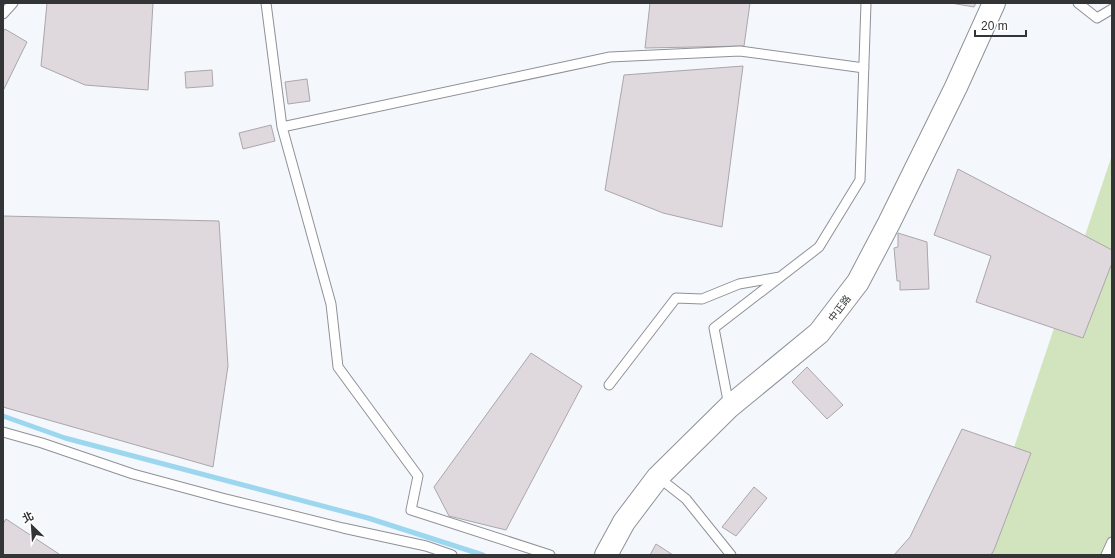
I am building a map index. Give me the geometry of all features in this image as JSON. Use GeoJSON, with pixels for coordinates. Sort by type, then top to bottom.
{"type":"FeatureCollection","features":[{"type":"Feature","properties":{"kind":"street","name":"中正路"},"geometry":{"type":"LineString","coordinates":[[606,555],[624,522],[658,477],[729,408],[819,333],[858,282],[889,223],[956,87],[994,3]]}},
{"type":"Feature","properties":{"kind":"lane"},"geometry":{"type":"LineString","coordinates":[[3,14],[13,3]]}},
{"type":"Feature","properties":{"kind":"lane"},"geometry":{"type":"LineString","coordinates":[[266,3],[282,127],[331,304],[338,366],[418,476],[411,510],[550,555]]}},
{"type":"Feature","properties":{"kind":"lane"},"geometry":{"type":"LineString","coordinates":[[729,408],[714,328],[820,247],[860,180],[866,3]]}},
{"type":"Feature","properties":{"kind":"lane"},"geometry":{"type":"LineString","coordinates":[[1078,3],[1097,18],[1112,10]]}},
{"type":"Feature","properties":{"kind":"lane"},"geometry":{"type":"LineString","coordinates":[[282,127],[610,57],[740,51],[864,68]]}},
{"type":"Feature","properties":{"kind":"lane"},"geometry":{"type":"LineString","coordinates":[[609,384],[676,298],[702,299],[739,284],[781,277]]}},
{"type":"Feature","properties":{"kind":"lane"},"geometry":{"type":"LineString","coordinates":[[3,432],[42,443],[141,476],[222,498],[426,546],[452,555]]}},
{"type":"Feature","properties":{"kind":"lane"},"geometry":{"type":"LineString","coordinates":[[658,477],[686,499],[731,555]]}},
{"type":"Feature","properties":{"kind":"lane"},"geometry":{"type":"LineString","coordinates":[[1106,555],[1112,542]]}},
{"type":"Feature","properties":{"kind":"green space"},"geometry":{"type":"Polygon","coordinates":[[[1112,155],[1112,555],[978,555],[1112,155]]]}},
{"type":"Feature","properties":{"kind":"building"},"geometry":{"type":"Polygon","coordinates":[[[47,3],[153,3],[148,90],[85,85],[41,66],[47,3]]]}},
{"type":"Feature","properties":{"kind":"building"},"geometry":{"type":"Polygon","coordinates":[[[650,3],[750,3],[744,46],[645,48],[650,3]]]}},
{"type":"Feature","properties":{"kind":"building"},"geometry":{"type":"Polygon","coordinates":[[[951,3],[976,3],[974,7],[951,3]]]}},
{"type":"Feature","properties":{"kind":"building"},"geometry":{"type":"Polygon","coordinates":[[[5,29],[27,42],[3,91],[3,32],[5,29]]]}},
{"type":"Feature","properties":{"kind":"building"},"geometry":{"type":"Polygon","coordinates":[[[743,66],[722,227],[663,213],[605,190],[624,75],[743,66]]]}},
{"type":"Feature","properties":{"kind":"building"},"geometry":{"type":"Polygon","coordinates":[[[212,70],[213,86],[186,88],[185,72],[212,70]]]}},
{"type":"Feature","properties":{"kind":"building"},"geometry":{"type":"Polygon","coordinates":[[[307,79],[310,101],[288,104],[285,82],[307,79]]]}},
{"type":"Feature","properties":{"kind":"building"},"geometry":{"type":"Polygon","coordinates":[[[271,125],[275,141],[243,149],[239,133],[271,125]]]}},
{"type":"Feature","properties":{"kind":"building"},"geometry":{"type":"Polygon","coordinates":[[[958,169],[1112,250],[1112,263],[1083,338],[976,302],[991,256],[934,235],[958,169]]]}},
{"type":"Feature","properties":{"kind":"building"},"geometry":{"type":"Polygon","coordinates":[[[3,216],[219,221],[228,366],[213,467],[3,407],[3,216]]]}},
{"type":"Feature","properties":{"kind":"building"},"geometry":{"type":"Polygon","coordinates":[[[898,233],[927,242],[929,289],[900,290],[900,281],[897,281],[894,248],[898,247],[898,233]]]}},
{"type":"Feature","properties":{"kind":"building"},"geometry":{"type":"Polygon","coordinates":[[[531,353],[582,386],[506,530],[449,516],[434,487],[531,353]]]}},
{"type":"Feature","properties":{"kind":"building"},"geometry":{"type":"Polygon","coordinates":[[[807,367],[843,405],[827,419],[792,382],[807,367]]]}},
{"type":"Feature","properties":{"kind":"building"},"geometry":{"type":"Polygon","coordinates":[[[962,429],[1031,453],[994,550],[991,555],[894,555],[910,537],[962,429]]]}},
{"type":"Feature","properties":{"kind":"building"},"geometry":{"type":"Polygon","coordinates":[[[754,487],[767,498],[736,536],[722,527],[754,487]]]}},
{"type":"Feature","properties":{"kind":"building"},"geometry":{"type":"Polygon","coordinates":[[[6,519],[59,555],[3,555],[3,524],[6,519]]]}},
{"type":"Feature","properties":{"kind":"building"},"geometry":{"type":"Polygon","coordinates":[[[656,544],[673,555],[650,555],[656,544]]]}},
{"type":"Feature","properties":{"kind":"waterway"},"geometry":{"type":"LineString","coordinates":[[3,416],[65,438],[368,518],[483,555]]}}]}
